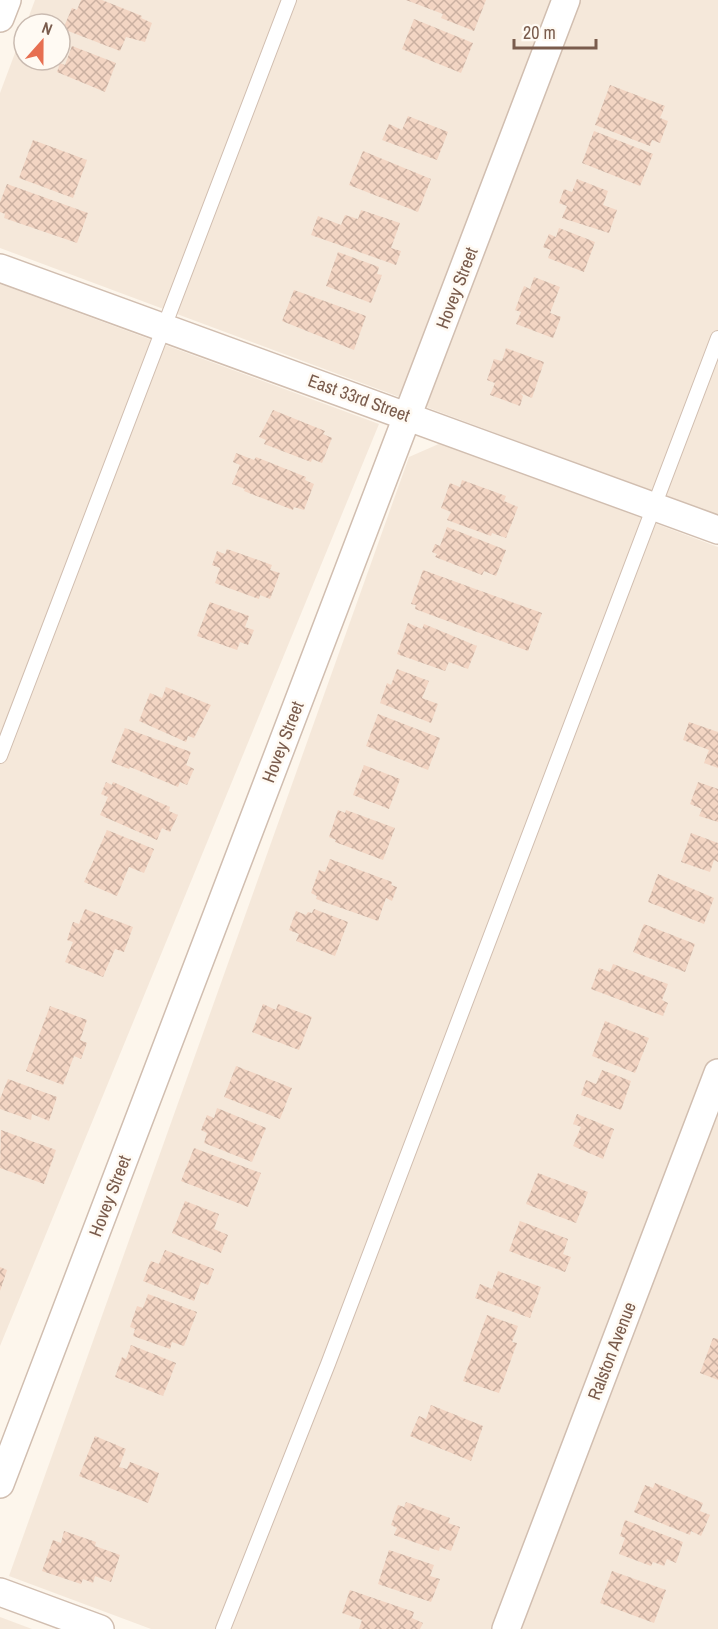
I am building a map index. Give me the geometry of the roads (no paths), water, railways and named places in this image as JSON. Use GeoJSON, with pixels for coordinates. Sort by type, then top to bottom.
{"type":"FeatureCollection","features":[{"type":"Feature","properties":{"kind":"street"},"geometry":{"type":"LineString","coordinates":[[0,18],[7,0]]}},
{"type":"Feature","properties":{"kind":"street","name":"Hovey Street"},"geometry":{"type":"LineString","coordinates":[[0,1484],[566,0]]}},
{"type":"Feature","properties":{"kind":"street","name":"East 33rd Street"},"geometry":{"type":"LineString","coordinates":[[0,268],[718,530]]}},
{"type":"Feature","properties":{"kind":"street","name":"Ralston Avenue"},"geometry":{"type":"LineString","coordinates":[[506,1629],[718,1073]]}},
{"type":"Feature","properties":{"kind":"street"},"geometry":{"type":"LineString","coordinates":[[0,1592],[100,1629]]}},
{"type":"Feature","properties":{"kind":"lane"},"geometry":{"type":"LineString","coordinates":[[0,756],[289,0]]}},
{"type":"Feature","properties":{"kind":"lane"},"geometry":{"type":"LineString","coordinates":[[224,1629],[328,1364],[652,506],[718,338]]}}]}
